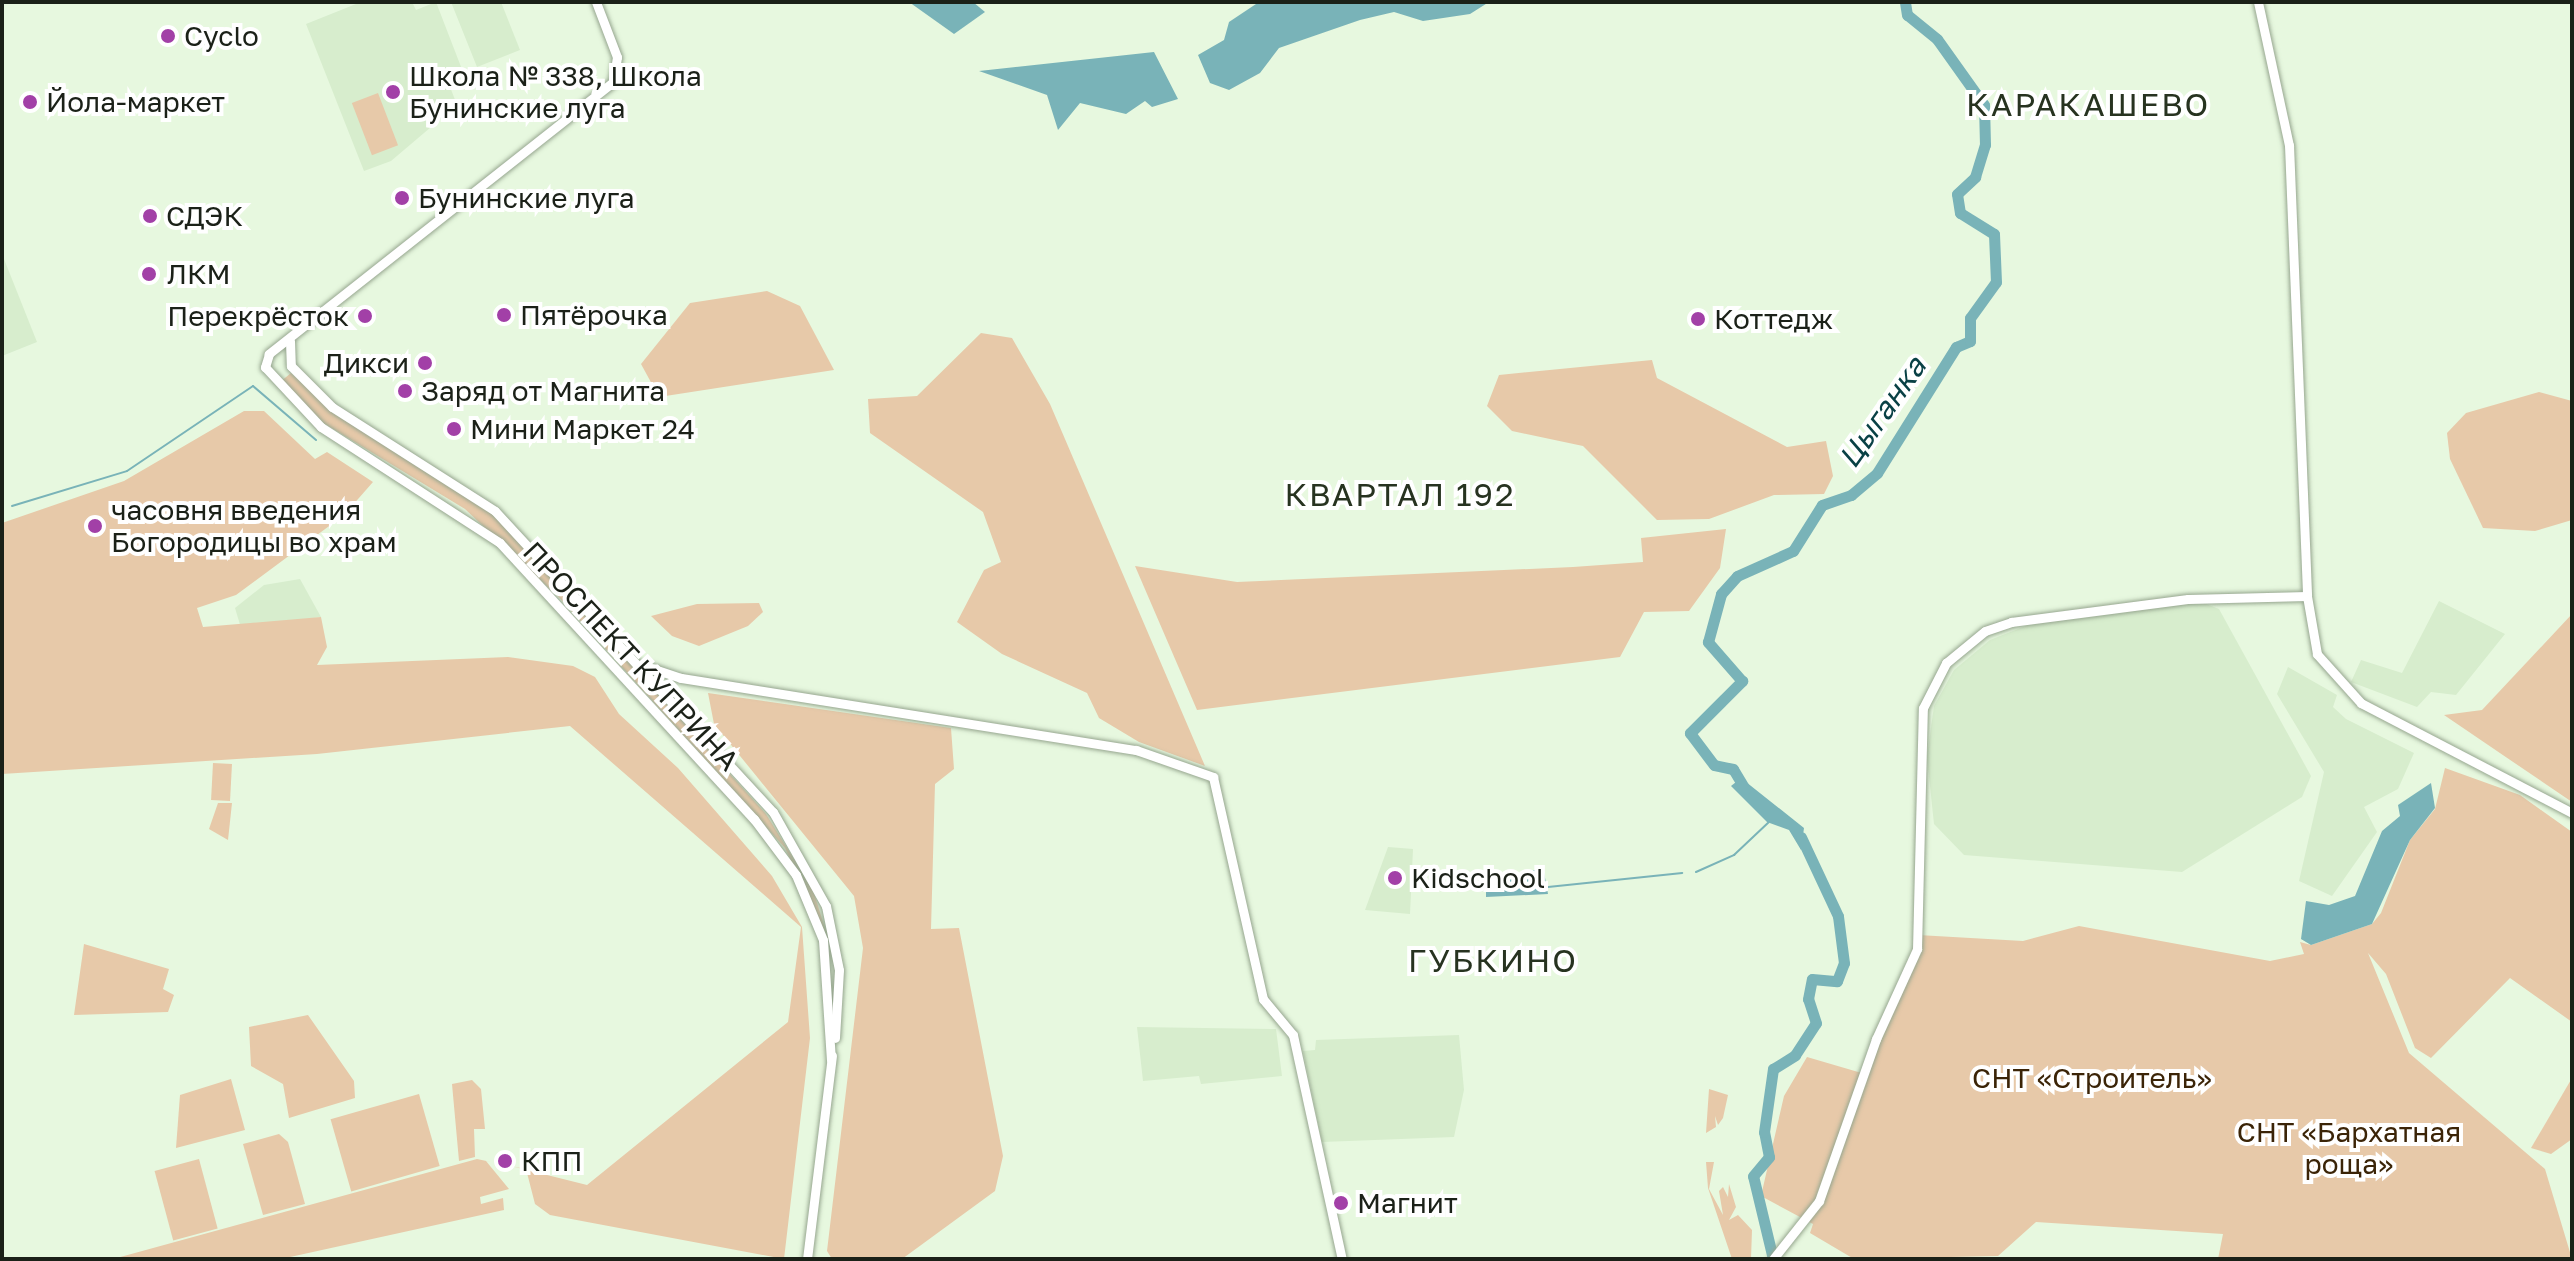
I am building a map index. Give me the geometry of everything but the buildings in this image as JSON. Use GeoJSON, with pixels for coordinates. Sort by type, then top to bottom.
{"type":"FeatureCollection","features":[{"type":"Feature","properties":{"kind":"main road"},"geometry":{"type":"LineString","coordinates":[[290,341],[607,87],[619,67],[596,2]]}},
{"type":"Feature","properties":{"kind":"main road"},"geometry":{"type":"LineString","coordinates":[[2258,2],[2289,145],[2307,596],[2317,654],[2341,687],[2572,813]]}},
{"type":"Feature","properties":{"kind":"main road","name":"ПРОСПЕКТ КУПРИНА"},"geometry":{"type":"LineString","coordinates":[[290,341],[264,361],[275,383],[321,427],[500,543],[754,819],[796,875],[823,940],[831,1060]]}},
{"type":"Feature","properties":{"kind":"main road","name":"ПРОСПЕКТ КУПРИНА"},"geometry":{"type":"LineString","coordinates":[[290,341],[291,366],[314,391],[495,511],[773,812],[811,870],[839,970],[807,1259]]}},
{"type":"Feature","properties":{"kind":"main road"},"geometry":{"type":"LineString","coordinates":[[1775,1258],[1819,1201],[1876,1039],[1917,949],[1923,708],[1946,663],[1985,631],[2011,622],[2188,599],[2307,596]]}},
{"type":"Feature","properties":{"kind":"main road"},"geometry":{"type":"LineString","coordinates":[[632,658],[681,678],[1136,750],[1213,777],[1263,999],[1293,1035],[1342,1259]]}},
{"type":"Feature","properties":{"kind":"main road"},"geometry":{"type":"LineString","coordinates":[[672,700],[670,684],[681,678]]}},
{"type":"Feature","properties":{"kind":"shaded area","name":"Школа № 338, Школа Бунинские луга"},"geometry":{"type":"Polygon","coordinates":[[[361,2],[412,2],[416,10],[436,2],[463,72],[447,79],[457,105],[391,161],[364,171],[306,24],[361,2]]]}},
{"type":"Feature","properties":{"kind":"shaded area"},"geometry":{"type":"Polygon","coordinates":[[[451,2],[501,2],[520,50],[477,67],[451,2]]]}},
{"type":"Feature","properties":{"kind":"shaded area"},"geometry":{"type":"Polygon","coordinates":[[[2,254],[37,342],[2,356],[2,254]]]}},
{"type":"Feature","properties":{"kind":"shaded area"},"geometry":{"type":"Polygon","coordinates":[[[300,579],[321,617],[241,628],[235,608],[264,585],[300,579]]]}},
{"type":"Feature","properties":{"kind":"shaded area"},"geometry":{"type":"Polygon","coordinates":[[[2439,601],[2505,634],[2456,695],[2431,692],[2417,707],[2351,682],[2361,660],[2402,673],[2439,601]]]}},
{"type":"Feature","properties":{"kind":"shaded area"},"geometry":{"type":"Polygon","coordinates":[[[2201,602],[2219,609],[2311,776],[2302,797],[2182,872],[1964,855],[1934,824],[1927,757],[1934,706],[1954,670],[1990,640],[2028,625],[2201,602]]]}},
{"type":"Feature","properties":{"kind":"shaded area"},"geometry":{"type":"Polygon","coordinates":[[[2288,667],[2337,695],[2333,707],[2346,719],[2414,753],[2398,789],[2364,807],[2377,832],[2332,896],[2299,881],[2324,772],[2277,694],[2288,667]]]}},
{"type":"Feature","properties":{"kind":"shaded area","name":"Kidschool"},"geometry":{"type":"Polygon","coordinates":[[[1388,847],[1413,849],[1410,914],[1365,910],[1388,847]]]}},
{"type":"Feature","properties":{"kind":"shaded area"},"geometry":{"type":"Polygon","coordinates":[[[1137,1027],[1276,1029],[1282,1076],[1201,1084],[1199,1076],[1143,1081],[1137,1027]]]}},
{"type":"Feature","properties":{"kind":"shaded area"},"geometry":{"type":"Polygon","coordinates":[[[1459,1035],[1464,1090],[1454,1137],[1322,1142],[1303,1051],[1315,1050],[1316,1040],[1459,1035]]]}},
{"type":"Feature","properties":{"kind":"green space"},"geometry":{"type":"Polygon","coordinates":[[[378,93],[398,145],[372,155],[352,103],[378,93]]]}},
{"type":"Feature","properties":{"kind":"green space"},"geometry":{"type":"Polygon","coordinates":[[[767,291],[800,306],[834,370],[659,397],[641,364],[690,303],[767,291]]]}},
{"type":"Feature","properties":{"kind":"green space"},"geometry":{"type":"Polygon","coordinates":[[[981,333],[1012,338],[1050,404],[1205,766],[1139,742],[1099,718],[1087,693],[1002,654],[957,622],[984,570],[1001,562],[983,512],[870,433],[868,399],[917,396],[981,333]]]}},
{"type":"Feature","properties":{"kind":"green space"},"geometry":{"type":"Polygon","coordinates":[[[1652,360],[1657,378],[1787,447],[1826,441],[1833,476],[1824,494],[1774,495],[1709,519],[1657,520],[1583,446],[1512,431],[1487,406],[1499,375],[1652,360]]]}},
{"type":"Feature","properties":{"kind":"green space"},"geometry":{"type":"Polygon","coordinates":[[[291,373],[331,410],[494,515],[561,584],[553,592],[465,509],[325,424],[280,382],[291,373]]]}},
{"type":"Feature","properties":{"kind":"green space"},"geometry":{"type":"Polygon","coordinates":[[[2539,392],[2572,401],[2572,520],[2535,531],[2483,528],[2450,459],[2447,433],[2466,413],[2539,392]]]}},
{"type":"Feature","properties":{"kind":"green space"},"geometry":{"type":"Polygon","coordinates":[[[244,411],[264,411],[315,459],[327,452],[373,482],[344,515],[236,595],[197,608],[203,627],[321,617],[327,647],[317,665],[508,657],[573,666],[595,677],[619,714],[678,768],[772,876],[802,927],[810,1038],[784,1259],[550,1215],[535,1204],[526,1170],[587,1185],[788,1022],[801,927],[570,726],[317,754],[2,774],[2,523],[124,481],[244,411]]]}},
{"type":"Feature","properties":{"kind":"green space"},"geometry":{"type":"Polygon","coordinates":[[[1726,529],[1720,568],[1689,611],[1644,612],[1620,657],[1197,710],[1135,566],[1237,582],[1573,567],[1643,562],[1641,538],[1726,529]]]}},
{"type":"Feature","properties":{"kind":"green space"},"geometry":{"type":"Polygon","coordinates":[[[563,589],[766,814],[813,890],[828,938],[785,848],[556,594],[563,589]]]}},
{"type":"Feature","properties":{"kind":"green space"},"geometry":{"type":"Polygon","coordinates":[[[759,603],[763,612],[748,626],[699,646],[672,636],[651,616],[697,604],[759,603]]]}},
{"type":"Feature","properties":{"kind":"green space"},"geometry":{"type":"Polygon","coordinates":[[[2572,614],[2572,802],[2444,715],[2482,710],[2572,614]]]}},
{"type":"Feature","properties":{"kind":"green space"},"geometry":{"type":"Polygon","coordinates":[[[708,693],[951,728],[954,769],[935,784],[931,929],[959,928],[1003,1156],[995,1191],[902,1259],[832,1259],[827,1251],[863,948],[854,896],[714,724],[708,693]]]}},
{"type":"Feature","properties":{"kind":"green space"},"geometry":{"type":"Polygon","coordinates":[[[213,763],[232,764],[230,801],[211,800],[213,763]]]}},
{"type":"Feature","properties":{"kind":"green space"},"geometry":{"type":"Polygon","coordinates":[[[2445,768],[2520,795],[2572,832],[2572,1022],[2510,978],[2431,1058],[2415,1048],[2386,974],[2368,953],[2409,1053],[2545,1169],[2572,1259],[2218,1259],[2223,1234],[2036,1222],[1998,1256],[1854,1259],[1810,1233],[1813,1224],[1761,1196],[1784,1096],[1807,1057],[1865,1074],[1918,935],[2023,941],[2079,926],[2270,961],[2304,954],[2300,942],[2311,945],[2372,924],[2381,913],[2410,840],[2435,809],[2445,768]]]}},
{"type":"Feature","properties":{"kind":"green space"},"geometry":{"type":"Polygon","coordinates":[[[218,803],[232,803],[228,840],[209,829],[218,803]]]}},
{"type":"Feature","properties":{"kind":"green space"},"geometry":{"type":"Polygon","coordinates":[[[84,944],[169,969],[163,989],[174,995],[168,1012],[74,1015],[84,944]]]}},
{"type":"Feature","properties":{"kind":"green space"},"geometry":{"type":"Polygon","coordinates":[[[308,1015],[354,1081],[355,1098],[289,1118],[283,1084],[251,1066],[249,1027],[308,1015]]]}},
{"type":"Feature","properties":{"kind":"green space"},"geometry":{"type":"Polygon","coordinates":[[[2572,1078],[2572,1139],[2551,1154],[2531,1148],[2572,1078]]]}},
{"type":"Feature","properties":{"kind":"green space"},"geometry":{"type":"Polygon","coordinates":[[[231,1079],[245,1130],[176,1148],[180,1095],[231,1079]]]}},
{"type":"Feature","properties":{"kind":"green space"},"geometry":{"type":"Polygon","coordinates":[[[472,1080],[481,1089],[485,1129],[474,1129],[475,1157],[459,1161],[452,1084],[472,1080]]]}},
{"type":"Feature","properties":{"kind":"green space"},"geometry":{"type":"Polygon","coordinates":[[[1709,1089],[1728,1095],[1723,1118],[1718,1125],[1715,1116],[1716,1127],[1706,1133],[1709,1089]]]}},
{"type":"Feature","properties":{"kind":"green space"},"geometry":{"type":"Polygon","coordinates":[[[419,1094],[440,1166],[351,1191],[331,1119],[419,1094]]]}},
{"type":"Feature","properties":{"kind":"green space"},"geometry":{"type":"Polygon","coordinates":[[[279,1134],[288,1142],[305,1204],[263,1215],[243,1144],[279,1134]]]}},
{"type":"Feature","properties":{"kind":"green space"},"geometry":{"type":"Polygon","coordinates":[[[199,1159],[218,1229],[173,1240],[155,1171],[199,1159]]]}},
{"type":"Feature","properties":{"kind":"green space"},"geometry":{"type":"Polygon","coordinates":[[[477,1159],[496,1163],[486,1161],[509,1189],[480,1197],[481,1204],[503,1198],[504,1210],[281,1259],[113,1259],[477,1159]]]}},
{"type":"Feature","properties":{"kind":"green space"},"geometry":{"type":"Polygon","coordinates":[[[1706,1162],[1714,1162],[1709,1189],[1723,1215],[1719,1191],[1723,1187],[1728,1197],[1729,1184],[1736,1207],[1729,1220],[1738,1215],[1752,1230],[1751,1259],[1732,1259],[1708,1188],[1706,1162]]]}},
{"type":"Feature","properties":{"kind":"water"},"geometry":{"type":"Polygon","coordinates":[[[909,2],[973,2],[985,12],[954,34],[909,2]]]}},
{"type":"Feature","properties":{"kind":"water"},"geometry":{"type":"Polygon","coordinates":[[[1259,2],[1489,2],[1470,14],[1423,21],[1394,12],[1360,20],[1279,48],[1260,73],[1229,90],[1210,83],[1198,55],[1224,40],[1229,22],[1259,2]]]}},
{"type":"Feature","properties":{"kind":"water"},"geometry":{"type":"Polygon","coordinates":[[[1154,52],[1178,99],[1152,107],[1145,101],[1126,114],[1080,103],[1058,130],[1047,95],[979,71],[1154,52]]]}},
{"type":"Feature","properties":{"kind":"water"},"geometry":{"type":"Polygon","coordinates":[[[1741,778],[1804,828],[1801,850],[1789,830],[1767,822],[1731,786],[1741,778]]]}},
{"type":"Feature","properties":{"kind":"water"},"geometry":{"type":"Polygon","coordinates":[[[2431,783],[2435,808],[2410,840],[2372,924],[2311,945],[2301,939],[2306,901],[2329,905],[2355,896],[2382,831],[2400,816],[2398,805],[2431,783]]]}},
{"type":"Feature","properties":{"kind":"water"},"geometry":{"type":"Polygon","coordinates":[[[1534,870],[1544,872],[1548,894],[1486,897],[1486,889],[1534,870]]]}},
{"type":"Feature","properties":{"kind":"waterway","name":"Цыганка"},"geometry":{"type":"LineString","coordinates":[[1745,789],[1733,769],[1714,765],[1690,733],[1742,681],[1708,642],[1721,594],[1737,576],[1793,551],[1822,505],[1851,495],[1877,473],[1956,347],[1970,341],[1970,318],[1996,282],[1994,234],[1960,213],[1957,194],[1975,177],[1985,145],[1984,105],[1937,39],[1907,15],[1905,2]]}},
{"type":"Feature","properties":{"kind":"waterway"},"geometry":{"type":"LineString","coordinates":[[12,506],[127,471],[253,386],[316,440]]}},
{"type":"Feature","properties":{"kind":"waterway"},"geometry":{"type":"LineString","coordinates":[[1696,872],[1734,855],[1769,822]]}},
{"type":"Feature","properties":{"kind":"waterway","name":"Цыганка"},"geometry":{"type":"LineString","coordinates":[[1773,1259],[1753,1176],[1769,1157],[1764,1132],[1773,1069],[1795,1055],[1816,1023],[1808,999],[1812,979],[1837,981],[1844,963],[1838,916],[1801,837]]}},
{"type":"Feature","properties":{"kind":"waterway"},"geometry":{"type":"LineString","coordinates":[[1548,887],[1682,873]]}},
{"type":"Feature","properties":{"kind":"place","name":"Cyclo"},"geometry":{"type":"Point","coordinates":[168,36]}},
{"type":"Feature","properties":{"kind":"place","name":"Школа № 338, Школа Бунинские луга"},"geometry":{"type":"Point","coordinates":[393,92]}},
{"type":"Feature","properties":{"kind":"place","name":"Йола-маркет"},"geometry":{"type":"Point","coordinates":[30,102]}},
{"type":"Feature","properties":{"kind":"place","name":"Бунинские луга"},"geometry":{"type":"Point","coordinates":[402,198]}},
{"type":"Feature","properties":{"kind":"place","name":"СДЭК"},"geometry":{"type":"Point","coordinates":[150,216]}},
{"type":"Feature","properties":{"kind":"place","name":"ЛКМ"},"geometry":{"type":"Point","coordinates":[149,274]}},
{"type":"Feature","properties":{"kind":"place","name":"Пятёрочка"},"geometry":{"type":"Point","coordinates":[504,315]}},
{"type":"Feature","properties":{"kind":"place","name":"Перекрёсток"},"geometry":{"type":"Point","coordinates":[365,316]}},
{"type":"Feature","properties":{"kind":"place","name":"Коттедж"},"geometry":{"type":"Point","coordinates":[1698,319]}},
{"type":"Feature","properties":{"kind":"place","name":"Дикси"},"geometry":{"type":"Point","coordinates":[425,363]}},
{"type":"Feature","properties":{"kind":"place","name":"Заряд от Магнита"},"geometry":{"type":"Point","coordinates":[405,391]}},
{"type":"Feature","properties":{"kind":"place","name":"Мини Маркет 24"},"geometry":{"type":"Point","coordinates":[454,429]}},
{"type":"Feature","properties":{"kind":"place","name":"часовня введения Богородицы во храм"},"geometry":{"type":"Point","coordinates":[95,526]}},
{"type":"Feature","properties":{"kind":"place","name":"Kidschool"},"geometry":{"type":"Point","coordinates":[1395,878]}},
{"type":"Feature","properties":{"kind":"place","name":"КПП"},"geometry":{"type":"Point","coordinates":[505,1161]}},
{"type":"Feature","properties":{"kind":"place","name":"Магнит"},"geometry":{"type":"Point","coordinates":[1341,1203]}},
{"type":"Feature","properties":{"kind":"district","name":"КАРАКАШЕВО"},"geometry":{"type":"Point","coordinates":[2088,104]}},
{"type":"Feature","properties":{"kind":"district","name":"КВАРТАЛ 192"},"geometry":{"type":"Point","coordinates":[1400,494]}},
{"type":"Feature","properties":{"kind":"district","name":"ГУБКИНО"},"geometry":{"type":"Point","coordinates":[1493,960]}},
{"type":"Feature","properties":{"kind":"park label","name":"СНТ «Строитель»"},"geometry":{"type":"Point","coordinates":[2092,1078]}},
{"type":"Feature","properties":{"kind":"park label","name":"СНТ «Бархатная роща»"},"geometry":{"type":"Point","coordinates":[2349,1148]}}]}
